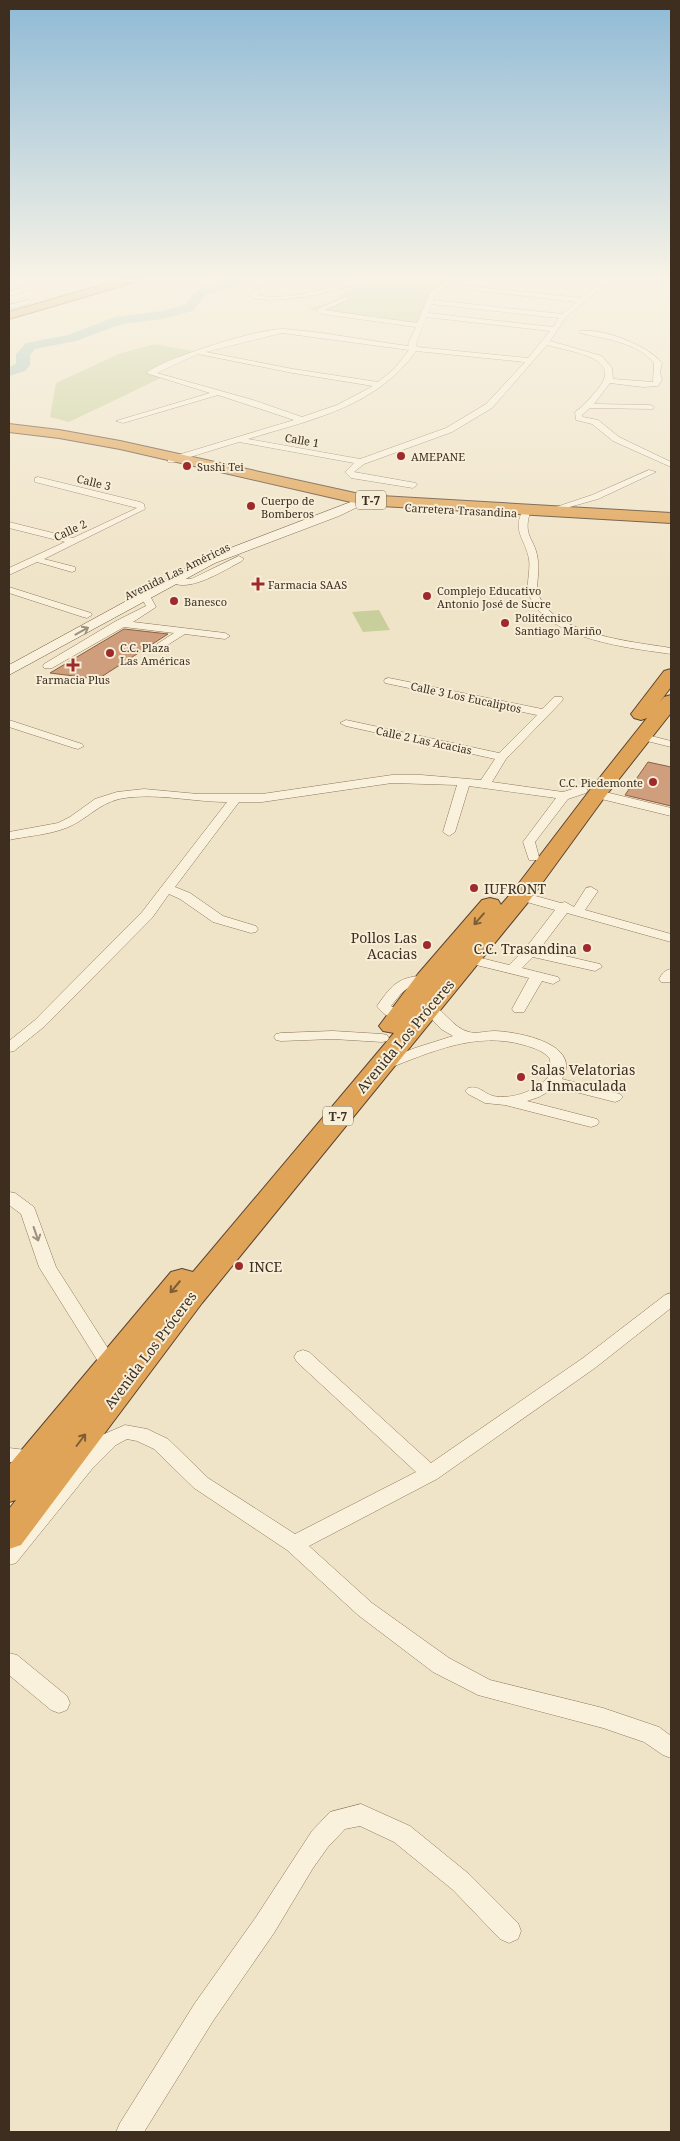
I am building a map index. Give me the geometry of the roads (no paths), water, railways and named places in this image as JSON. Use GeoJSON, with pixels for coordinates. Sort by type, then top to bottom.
{"type":"FeatureCollection","features":[{"type":"Feature","properties":{"kind":"highway","name":"Carretera Trasandina"},"geometry":{"type":"LineString","coordinates":[[9,428],[78,438],[151,452],[346,503],[567,513],[671,520]]}},
{"type":"Feature","properties":{"kind":"highway","name":"Carretera Trasandina"},"geometry":{"type":"LineString","coordinates":[[78,438],[208,466],[346,503]]}},
{"type":"Feature","properties":{"kind":"highway"},"geometry":{"type":"LineString","coordinates":[[151,452],[174,452],[212,446]]}},
{"type":"Feature","properties":{"kind":"highway"},"geometry":{"type":"LineString","coordinates":[[208,466],[196,458],[212,446]]}},
{"type":"Feature","properties":{"kind":"highway","name":"Carretera Trasandina"},"geometry":{"type":"LineString","coordinates":[[526,512],[594,518],[671,520]]}},
{"type":"Feature","properties":{"kind":"highway"},"geometry":{"type":"LineString","coordinates":[[594,518],[671,534]]}},
{"type":"Feature","properties":{"kind":"highway","name":"Avenida Los Próceres"},"geometry":{"type":"LineString","coordinates":[[9,1489],[382,1038],[427,979],[533,857],[671,675]]}},
{"type":"Feature","properties":{"kind":"highway","name":"Avenida Los Próceres"},"geometry":{"type":"LineString","coordinates":[[9,1535],[191,1295],[378,1067],[437,1017],[469,959],[521,896],[581,793],[643,736],[671,701]]}},
{"type":"Feature","properties":{"kind":"street"},"geometry":{"type":"LineString","coordinates":[[165,378],[217,392],[300,419]]}},
{"type":"Feature","properties":{"kind":"street"},"geometry":{"type":"LineString","coordinates":[[338,378],[378,384]]}},
{"type":"Feature","properties":{"kind":"street"},"geometry":{"type":"LineString","coordinates":[[171,458],[348,404],[385,378]]}},
{"type":"Feature","properties":{"kind":"street"},"geometry":{"type":"LineString","coordinates":[[412,485],[350,474],[349,472],[361,462],[430,438],[477,415],[501,394],[515,378]]}},
{"type":"Feature","properties":{"kind":"street"},"geometry":{"type":"LineString","coordinates":[[610,378],[610,381],[590,406],[578,414],[579,418],[595,422],[616,440],[671,465]]}},
{"type":"Feature","properties":{"kind":"street"},"geometry":{"type":"LineString","coordinates":[[610,381],[643,385],[655,384],[657,378]]}},
{"type":"Feature","properties":{"kind":"street"},"geometry":{"type":"LineString","coordinates":[[120,421],[217,392]]}},
{"type":"Feature","properties":{"kind":"street"},"geometry":{"type":"LineString","coordinates":[[590,406],[650,407]]}},
{"type":"Feature","properties":{"kind":"street"},"geometry":{"type":"LineString","coordinates":[[212,446],[238,440],[300,419]]}},
{"type":"Feature","properties":{"kind":"street","name":"Calle 1"},"geometry":{"type":"LineString","coordinates":[[238,440],[361,462]]}},
{"type":"Feature","properties":{"kind":"street"},"geometry":{"type":"LineString","coordinates":[[567,513],[560,507],[595,496],[652,472]]}},
{"type":"Feature","properties":{"kind":"street","name":"Calle 3"},"geometry":{"type":"LineString","coordinates":[[38,480],[137,504],[141,506],[141,509]]}},
{"type":"Feature","properties":{"kind":"street","name":"Avenida Las Américas"},"geometry":{"type":"LineString","coordinates":[[9,671],[211,560],[346,503]]}},
{"type":"Feature","properties":{"kind":"street","name":"Avenida Las Américas"},"geometry":{"type":"LineString","coordinates":[[9,660],[87,615],[209,554],[346,503]]}},
{"type":"Feature","properties":{"kind":"street","name":"Calle 2"},"geometry":{"type":"LineString","coordinates":[[9,572],[141,509]]}},
{"type":"Feature","properties":{"kind":"street"},"geometry":{"type":"LineString","coordinates":[[526,512],[522,534],[533,554],[534,595],[545,612],[563,626],[586,634],[671,651]]}},
{"type":"Feature","properties":{"kind":"street"},"geometry":{"type":"LineString","coordinates":[[9,525],[73,541]]}},
{"type":"Feature","properties":{"kind":"street"},"geometry":{"type":"LineString","coordinates":[[35,559],[72,569]]}},
{"type":"Feature","properties":{"kind":"street"},"geometry":{"type":"LineString","coordinates":[[175,581],[193,582],[239,559]]}},
{"type":"Feature","properties":{"kind":"street"},"geometry":{"type":"LineString","coordinates":[[9,590],[87,615]]}},
{"type":"Feature","properties":{"kind":"street"},"geometry":{"type":"LineString","coordinates":[[48,666],[151,607],[146,596]]}},
{"type":"Feature","properties":{"kind":"street"},"geometry":{"type":"LineString","coordinates":[[103,619],[225,636]]}},
{"type":"Feature","properties":{"kind":"street"},"geometry":{"type":"LineString","coordinates":[[161,646],[183,631]]}},
{"type":"Feature","properties":{"kind":"street"},"geometry":{"type":"LineString","coordinates":[[53,647],[75,650]]}},
{"type":"Feature","properties":{"kind":"street","name":"Calle 3 Los Eucaliptos"},"geometry":{"type":"LineString","coordinates":[[389,681],[544,713]]}},
{"type":"Feature","properties":{"kind":"street"},"geometry":{"type":"LineString","coordinates":[[484,784],[502,757],[558,699]]}},
{"type":"Feature","properties":{"kind":"street"},"geometry":{"type":"LineString","coordinates":[[9,723],[78,746]]}},
{"type":"Feature","properties":{"kind":"street","name":"Calle 2 Las Acacias"},"geometry":{"type":"LineString","coordinates":[[346,723],[502,757]]}},
{"type":"Feature","properties":{"kind":"street"},"geometry":{"type":"LineString","coordinates":[[643,736],[671,744]]}},
{"type":"Feature","properties":{"kind":"street"},"geometry":{"type":"LineString","coordinates":[[9,836],[61,826],[74,820],[99,802],[117,796],[144,793],[235,799],[279,796],[392,779],[464,782],[581,793],[671,812]]}},
{"type":"Feature","properties":{"kind":"street"},"geometry":{"type":"LineString","coordinates":[[449,832],[464,782]]}},
{"type":"Feature","properties":{"kind":"street"},"geometry":{"type":"LineString","coordinates":[[12,1043],[40,1023],[147,914],[235,799]]}},
{"type":"Feature","properties":{"kind":"street"},"geometry":{"type":"LineString","coordinates":[[167,889],[185,896],[218,919],[251,929]]}},
{"type":"Feature","properties":{"kind":"street"},"geometry":{"type":"LineString","coordinates":[[512,970],[591,891]]}},
{"type":"Feature","properties":{"kind":"street"},"geometry":{"type":"LineString","coordinates":[[521,896],[671,938]]}},
{"type":"Feature","properties":{"kind":"street"},"geometry":{"type":"LineString","coordinates":[[530,952],[596,967]]}},
{"type":"Feature","properties":{"kind":"street"},"geometry":{"type":"LineString","coordinates":[[469,959],[553,980]]}},
{"type":"Feature","properties":{"kind":"street"},"geometry":{"type":"LineString","coordinates":[[519,1009],[537,977]]}},
{"type":"Feature","properties":{"kind":"street"},"geometry":{"type":"LineString","coordinates":[[423,1050],[437,1017],[454,1033],[468,1037]]}},
{"type":"Feature","properties":{"kind":"street"},"geometry":{"type":"LineString","coordinates":[[378,1067],[440,1043],[488,1034],[527,1040],[548,1048],[559,1063],[559,1072],[554,1082],[533,1094],[504,1100],[489,1100],[473,1091]]}},
{"type":"Feature","properties":{"kind":"street"},"geometry":{"type":"LineString","coordinates":[[281,1037],[333,1035],[382,1038]]}},
{"type":"Feature","properties":{"kind":"street"},"geometry":{"type":"LineString","coordinates":[[554,1082],[615,1097]]}},
{"type":"Feature","properties":{"kind":"street"},"geometry":{"type":"LineString","coordinates":[[504,1100],[591,1122]]}},
{"type":"Feature","properties":{"kind":"street"},"geometry":{"type":"LineString","coordinates":[[9,1197],[28,1211],[48,1267],[110,1366]]}},
{"type":"Feature","properties":{"kind":"street"},"geometry":{"type":"LineString","coordinates":[[294,1544],[430,1474],[589,1363],[671,1299]]}},
{"type":"Feature","properties":{"kind":"street"},"geometry":{"type":"LineString","coordinates":[[303,1357],[430,1474]]}},
{"type":"Feature","properties":{"kind":"street"},"geometry":{"type":"LineString","coordinates":[[9,1557],[85,1464],[109,1440],[125,1432],[140,1434],[162,1444],[201,1483],[294,1544],[365,1609],[441,1665],[486,1688],[603,1718],[651,1734],[671,1748]]}},
{"type":"Feature","properties":{"kind":"street"},"geometry":{"type":"LineString","coordinates":[[9,1455],[35,1457]]}},
{"type":"Feature","properties":{"kind":"street"},"geometry":{"type":"LineString","coordinates":[[9,1662],[59,1703]]}},
{"type":"Feature","properties":{"kind":"street"},"geometry":{"type":"LineString","coordinates":[[128,2132],[204,2012],[265,1925],[310,1853],[338,1820],[361,1816],[402,1834],[461,1882],[509,1931]]}},
{"type":"Feature","properties":{"kind":"place","name":"AMEPANE"},"geometry":{"type":"Point","coordinates":[401,456]}},
{"type":"Feature","properties":{"kind":"place","name":"Sushi Tei"},"geometry":{"type":"Point","coordinates":[187,466]}},
{"type":"Feature","properties":{"kind":"place","name":"Cuerpo de Bomberos"},"geometry":{"type":"Point","coordinates":[251,506]}},
{"type":"Feature","properties":{"kind":"place","name":"Farmacia SAAS"},"geometry":{"type":"Point","coordinates":[258,584]}},
{"type":"Feature","properties":{"kind":"place","name":"Complejo Educativo Antonio José de Sucre"},"geometry":{"type":"Point","coordinates":[427,596]}},
{"type":"Feature","properties":{"kind":"place","name":"Banesco"},"geometry":{"type":"Point","coordinates":[174,601]}},
{"type":"Feature","properties":{"kind":"place","name":"Politécnico Santiago Mariño"},"geometry":{"type":"Point","coordinates":[505,623]}},
{"type":"Feature","properties":{"kind":"place","name":"C.C. Plaza Las Américas"},"geometry":{"type":"Point","coordinates":[110,653]}},
{"type":"Feature","properties":{"kind":"place","name":"Farmacia Plus"},"geometry":{"type":"Point","coordinates":[73,665]}},
{"type":"Feature","properties":{"kind":"place","name":"C.C. Piedemonte"},"geometry":{"type":"Point","coordinates":[653,782]}},
{"type":"Feature","properties":{"kind":"place","name":"IUFRONT"},"geometry":{"type":"Point","coordinates":[474,888]}},
{"type":"Feature","properties":{"kind":"place","name":"Pollos Las Acacias"},"geometry":{"type":"Point","coordinates":[427,945]}},
{"type":"Feature","properties":{"kind":"place","name":"C.C. Trasandina"},"geometry":{"type":"Point","coordinates":[587,948]}},
{"type":"Feature","properties":{"kind":"place","name":"Salas Velatorias la Inmaculada"},"geometry":{"type":"Point","coordinates":[521,1077]}},
{"type":"Feature","properties":{"kind":"place","name":"INCE"},"geometry":{"type":"Point","coordinates":[239,1266]}}]}
